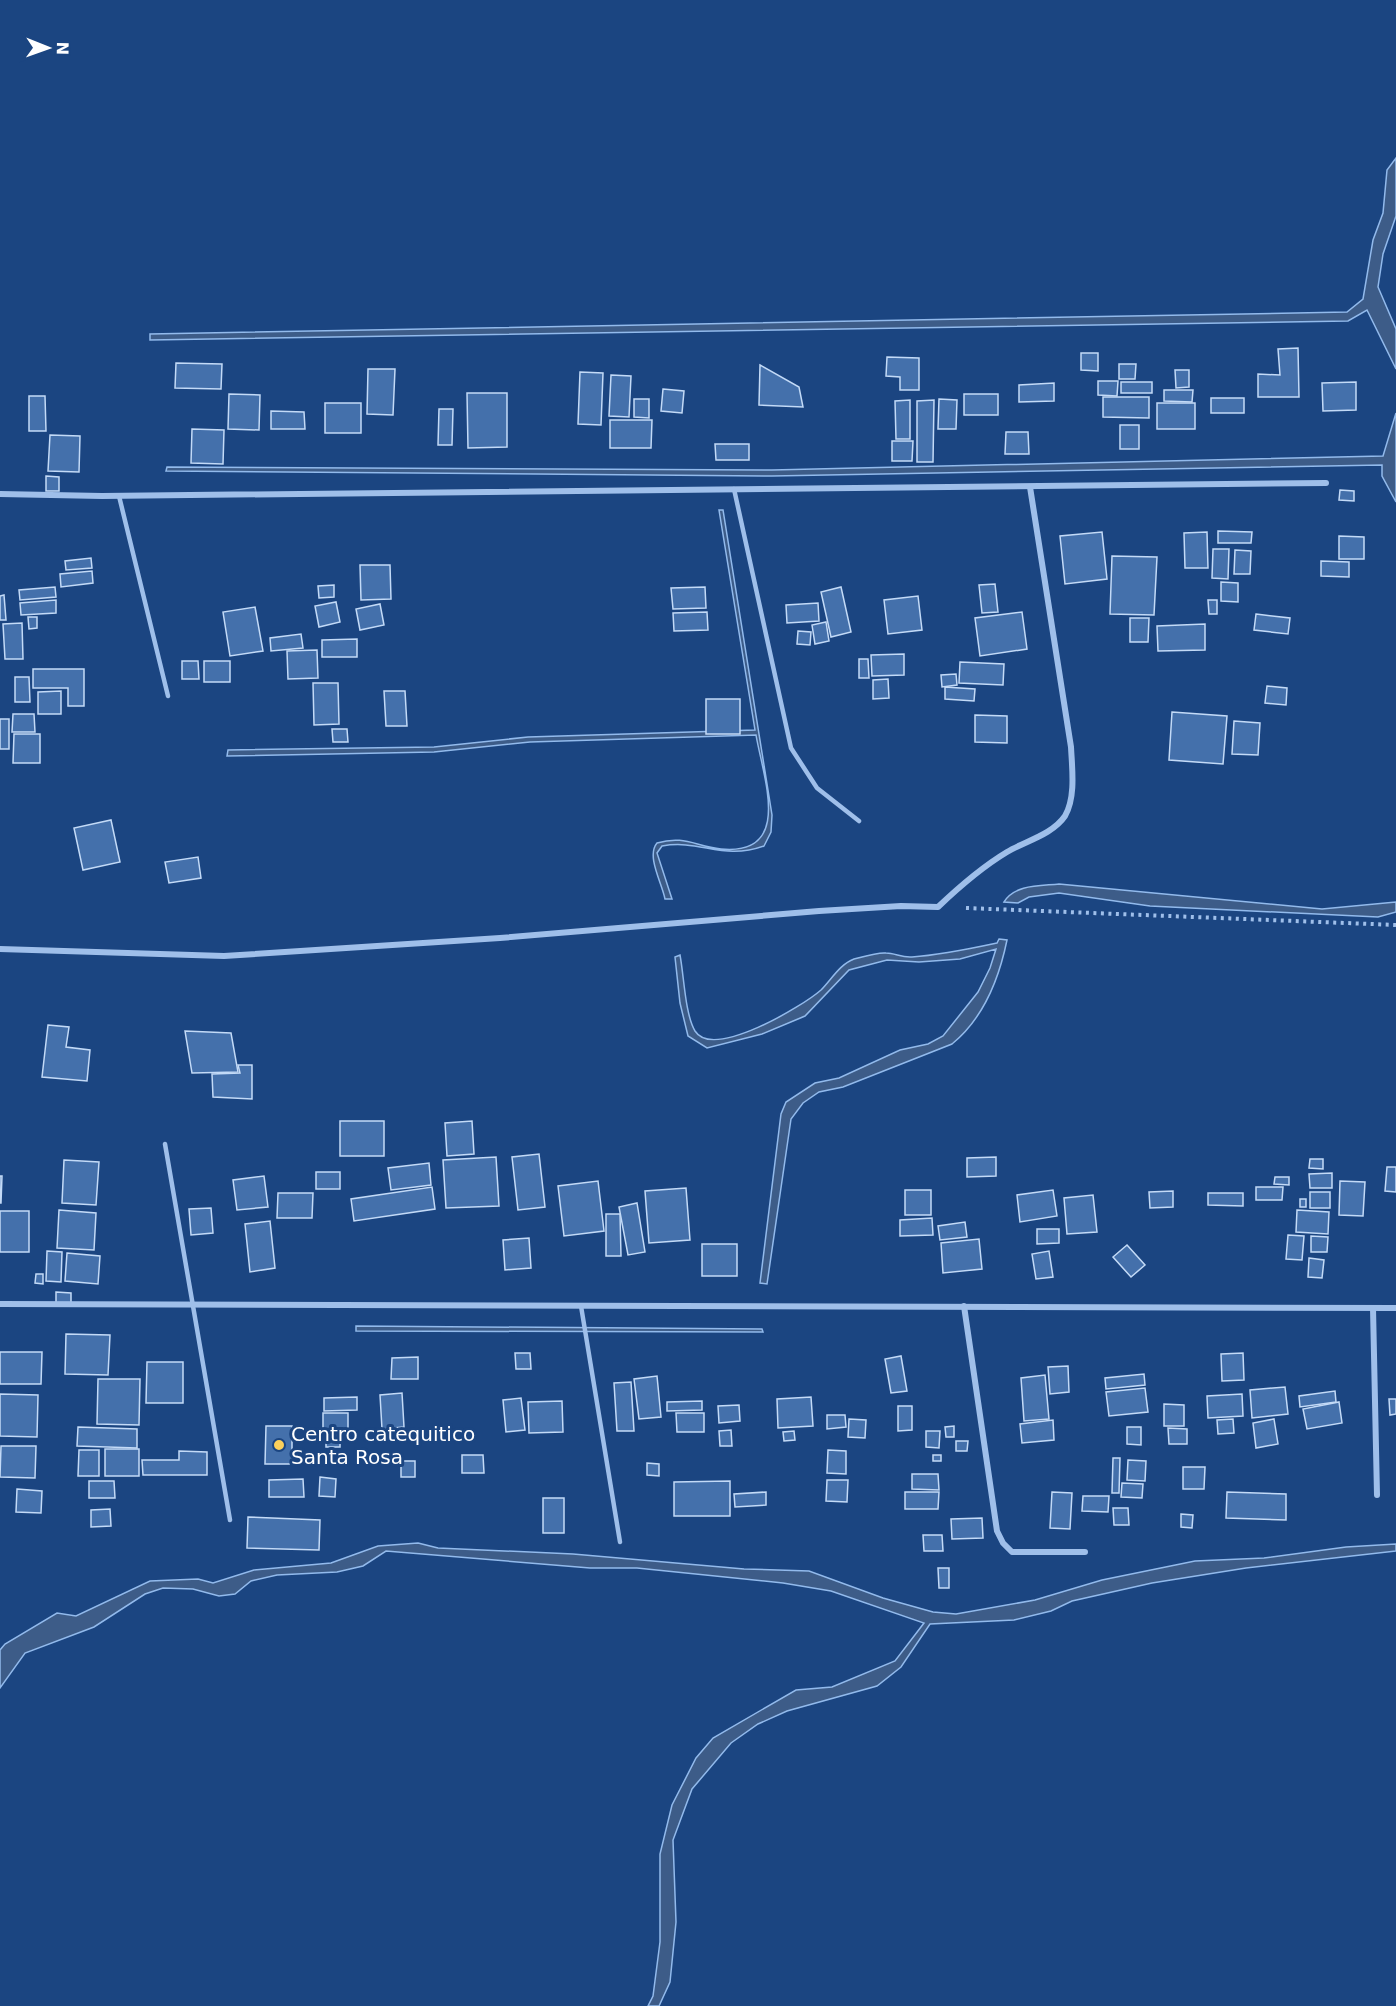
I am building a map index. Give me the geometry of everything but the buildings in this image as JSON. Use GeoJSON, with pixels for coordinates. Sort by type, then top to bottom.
{"type":"FeatureCollection","features":[{"type":"Feature","properties":{"kind":"street"},"geometry":{"type":"LineString","coordinates":[[0,494],[119,496],[1326,483]]}},
{"type":"Feature","properties":{"kind":"street"},"geometry":{"type":"LineString","coordinates":[[0,949],[224,956],[500,939],[831,910],[901,906],[938,907],[980,870],[1008,851],[1050,830],[1065,815],[1073,784],[1071,747],[1030,487]]}},
{"type":"Feature","properties":{"kind":"street"},"geometry":{"type":"LineString","coordinates":[[0,1304],[1396,1308]]}},
{"type":"Feature","properties":{"kind":"street"},"geometry":{"type":"LineString","coordinates":[[964,1306],[997,1531],[1003,1543],[1012,1552],[1085,1552]]}},
{"type":"Feature","properties":{"kind":"street"},"geometry":{"type":"LineString","coordinates":[[1373,1308],[1377,1496]]}},
{"type":"Feature","properties":{"kind":"lane"},"geometry":{"type":"LineString","coordinates":[[735,489],[791,748],[817,788],[859,820]]}},
{"type":"Feature","properties":{"kind":"lane"},"geometry":{"type":"LineString","coordinates":[[119,496],[168,696]]}},
{"type":"Feature","properties":{"kind":"lane"},"geometry":{"type":"LineString","coordinates":[[165,1144],[230,1520]]}},
{"type":"Feature","properties":{"kind":"lane"},"geometry":{"type":"LineString","coordinates":[[581,1305],[620,1542]]}},
{"type":"Feature","properties":{"kind":"path"},"geometry":{"type":"LineString","coordinates":[[938,907],[1396,925]]}},
{"type":"Feature","properties":{"kind":"water"},"geometry":{"type":"Polygon","coordinates":[[[1396,158],[1396,216],[1383,254],[1378,287],[1396,329],[1396,369],[1367,310],[1348,321],[150,340],[150,334],[1347,312],[1363,299],[1373,240],[1383,213],[1387,170],[1396,158]]]}},
{"type":"Feature","properties":{"kind":"water"},"geometry":{"type":"Polygon","coordinates":[[[1396,413],[1396,502],[1382,476],[1382,465],[772,476],[166,471],[167,467],[772,470],[1383,456],[1396,413]]]}},
{"type":"Feature","properties":{"kind":"water"},"geometry":{"type":"Polygon","coordinates":[[[719,510],[723,510],[772,815],[771,832],[764,846],[749,850],[724,851],[688,845],[662,846],[657,853],[672,899],[665,899],[656,870],[653,855],[657,843],[675,840],[712,848],[744,848],[758,840],[766,827],[767,791],[756,735],[530,742],[434,752],[227,756],[228,750],[434,747],[528,737],[755,730],[719,510]]]}},
{"type":"Feature","properties":{"kind":"water"},"geometry":{"type":"Polygon","coordinates":[[[1059,884],[1322,909],[1396,902],[1396,912],[1378,917],[1150,906],[1059,893],[1029,897],[1018,903],[1004,902],[1021,889],[1059,884]]]}},
{"type":"Feature","properties":{"kind":"water"},"geometry":{"type":"Polygon","coordinates":[[[999,939],[1007,940],[1000,969],[989,997],[973,1022],[952,1044],[843,1087],[819,1092],[803,1103],[791,1119],[767,1284],[760,1283],[781,1114],[786,1102],[815,1083],[839,1078],[900,1050],[928,1044],[943,1036],[978,992],[990,968],[996,949],[960,959],[919,962],[887,960],[849,970],[805,1016],[762,1034],[707,1048],[688,1036],[680,1003],[675,957],[680,955],[687,1005],[695,1031],[705,1038],[720,1039],[738,1035],[778,1018],[811,998],[840,968],[854,959],[883,953],[908,957],[934,955],[997,943],[999,939]]]}},
{"type":"Feature","properties":{"kind":"water"},"geometry":{"type":"Polygon","coordinates":[[[356,1326],[762,1329],[763,1332],[356,1331],[356,1326]]]}},
{"type":"Feature","properties":{"kind":"water"},"geometry":{"type":"Polygon","coordinates":[[[418,1543],[438,1548],[573,1554],[744,1569],[809,1571],[883,1598],[933,1612],[956,1614],[1035,1600],[1102,1580],[1195,1561],[1264,1558],[1346,1547],[1396,1544],[1396,1551],[1246,1568],[1152,1583],[1072,1601],[1051,1611],[1014,1620],[930,1624],[901,1667],[877,1686],[787,1711],[758,1724],[731,1743],[692,1789],[673,1840],[676,1922],[670,1982],[659,2006],[648,2006],[653,1996],[660,1942],[660,1854],[672,1805],[696,1758],[713,1738],[796,1690],[832,1687],[895,1661],[924,1623],[831,1591],[783,1583],[637,1568],[590,1568],[386,1551],[363,1566],[337,1572],[277,1575],[251,1581],[235,1594],[219,1596],[193,1589],[163,1588],[145,1594],[94,1627],[25,1653],[0,1688],[0,1650],[5,1644],[57,1613],[76,1616],[150,1581],[198,1579],[213,1583],[254,1570],[331,1563],[378,1546],[418,1543]]]}},
{"type":"Feature","properties":{"kind":"place","name":"Centro catequitico Santa Rosa"},"geometry":{"type":"Point","coordinates":[279,1445]}}]}
